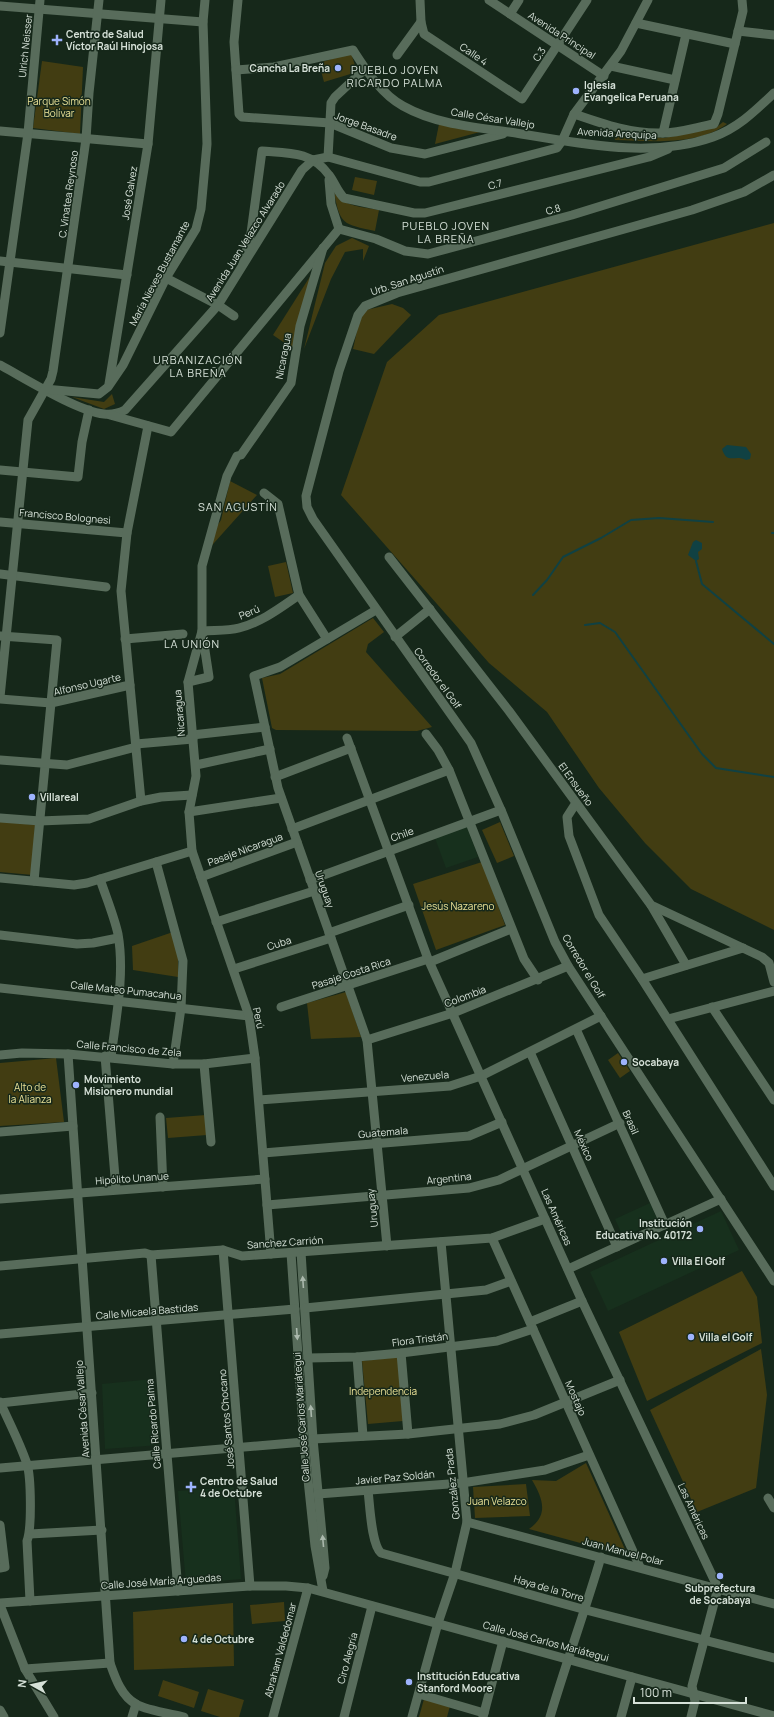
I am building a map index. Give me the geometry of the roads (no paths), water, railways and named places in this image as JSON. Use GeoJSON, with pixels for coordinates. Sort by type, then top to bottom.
{"type":"FeatureCollection","features":[{"type":"Feature","properties":{"kind":"street","name":"C. Vinatea Reynoso"},"geometry":{"type":"LineString","coordinates":[[0,698],[3,636],[12,575],[28,420],[53,371],[69,268],[86,139],[89,93],[99,0]]}},
{"type":"Feature","properties":{"kind":"street","name":"José Galvez"},"geometry":{"type":"LineString","coordinates":[[108,387],[148,144],[158,18],[161,0]]}},
{"type":"Feature","properties":{"kind":"street","name":"María Nieves Bustamante"},"geometry":{"type":"LineString","coordinates":[[108,387],[123,365],[166,278],[196,229],[200,219],[207,144],[203,22],[205,0]]}},
{"type":"Feature","properties":{"kind":"street"},"geometry":{"type":"LineString","coordinates":[[236,70],[234,42],[238,0]]}},
{"type":"Feature","properties":{"kind":"street"},"geometry":{"type":"LineString","coordinates":[[397,55],[421,22],[420,0]]}},
{"type":"Feature","properties":{"kind":"street","name":"Avenida Principal"},"geometry":{"type":"LineString","coordinates":[[488,0],[604,76]]}},
{"type":"Feature","properties":{"kind":"street"},"geometry":{"type":"LineString","coordinates":[[510,14],[519,0]]}},
{"type":"Feature","properties":{"kind":"street","name":"C.3"},"geometry":{"type":"LineString","coordinates":[[522,99],[587,0]]}},
{"type":"Feature","properties":{"kind":"street"},"geometry":{"type":"LineString","coordinates":[[574,114],[608,126],[637,132],[663,133],[714,124],[718,114],[743,11],[742,0]]}},
{"type":"Feature","properties":{"kind":"street"},"geometry":{"type":"LineString","coordinates":[[313,160],[328,158],[420,182],[429,182],[557,148],[562,141],[574,114],[611,66],[636,23],[646,1]]}},
{"type":"Feature","properties":{"kind":"street"},"geometry":{"type":"LineString","coordinates":[[0,6],[40,4],[97,13],[203,22]]}},
{"type":"Feature","properties":{"kind":"street","name":"Ulrich Neisser"},"geometry":{"type":"LineString","coordinates":[[0,333],[28,133],[40,4]]}},
{"type":"Feature","properties":{"kind":"street","name":"Calle 4"},"geometry":{"type":"LineString","coordinates":[[421,22],[424,34],[522,99]]}},
{"type":"Feature","properties":{"kind":"street"},"geometry":{"type":"LineString","coordinates":[[636,23],[735,44]]}},
{"type":"Feature","properties":{"kind":"street"},"geometry":{"type":"LineString","coordinates":[[738,31],[774,34]]}},
{"type":"Feature","properties":{"kind":"street"},"geometry":{"type":"LineString","coordinates":[[663,133],[686,34]]}},
{"type":"Feature","properties":{"kind":"street","name":"Calle César Vallejo"},"geometry":{"type":"LineString","coordinates":[[236,70],[274,67],[353,50],[365,69],[386,93],[402,106],[421,114],[470,128],[508,132],[562,141]]}},
{"type":"Feature","properties":{"kind":"street"},"geometry":{"type":"LineString","coordinates":[[611,66],[675,80]]}},
{"type":"Feature","properties":{"kind":"street"},"geometry":{"type":"LineString","coordinates":[[328,158],[331,103],[335,97],[365,69]]}},
{"type":"Feature","properties":{"kind":"street","name":"Jorge Basadre"},"geometry":{"type":"LineString","coordinates":[[236,70],[239,114],[246,118],[330,124],[390,148],[425,154],[508,132]]}},
{"type":"Feature","properties":{"kind":"street","name":"Avenida Arequipa"},"geometry":{"type":"LineString","coordinates":[[562,141],[641,148],[676,146],[713,137],[735,127],[774,93]]}},
{"type":"Feature","properties":{"kind":"street"},"geometry":{"type":"LineString","coordinates":[[0,131],[148,144]]}},
{"type":"Feature","properties":{"kind":"street","name":"C.8"},"geometry":{"type":"LineString","coordinates":[[339,229],[376,239],[405,251],[428,254],[572,215],[724,168],[766,142]]}},
{"type":"Feature","properties":{"kind":"street","name":"C.7"},"geometry":{"type":"LineString","coordinates":[[329,174],[338,192],[344,198],[425,213],[649,157],[676,146]]}},
{"type":"Feature","properties":{"kind":"street"},"geometry":{"type":"LineString","coordinates":[[0,365],[89,410],[171,432],[339,229],[331,204],[329,174],[307,155],[262,150],[253,220],[244,264]]}},
{"type":"Feature","properties":{"kind":"street","name":"Avenida Juan Velazco Alvarado"},"geometry":{"type":"LineString","coordinates":[[109,415],[120,412],[131,405],[218,305],[302,170],[313,160]]}},
{"type":"Feature","properties":{"kind":"street","name":"Urb. San Agustín"},"geometry":{"type":"LineString","coordinates":[[376,610],[313,519],[307,506],[306,496],[346,349],[358,315],[365,306],[404,291],[699,207],[744,192],[774,175]]}},
{"type":"Feature","properties":{"kind":"street","name":"Nicaragua"},"geometry":{"type":"LineString","coordinates":[[192,795],[196,776],[196,765],[188,682],[202,631],[202,566],[227,476],[237,456],[241,455],[291,382],[300,326],[323,248]]}},
{"type":"Feature","properties":{"kind":"street"},"geometry":{"type":"LineString","coordinates":[[0,261],[127,275]]}},
{"type":"Feature","properties":{"kind":"street"},"geometry":{"type":"LineString","coordinates":[[166,278],[218,305],[234,316]]}},
{"type":"Feature","properties":{"kind":"street"},"geometry":{"type":"LineString","coordinates":[[45,389],[99,394],[108,387]]}},
{"type":"Feature","properties":{"kind":"street"},"geometry":{"type":"LineString","coordinates":[[0,470],[78,477],[82,442],[89,410]]}},
{"type":"Feature","properties":{"kind":"street"},"geometry":{"type":"LineString","coordinates":[[141,801],[121,591],[128,533],[148,426]]}},
{"type":"Feature","properties":{"kind":"street"},"geometry":{"type":"LineString","coordinates":[[264,493],[278,504],[299,595],[327,639]]}},
{"type":"Feature","properties":{"kind":"street","name":"Francisco Bolognesi"},"geometry":{"type":"LineString","coordinates":[[0,522],[128,533]]}},
{"type":"Feature","properties":{"kind":"street","name":"El Ensueño"},"geometry":{"type":"LineString","coordinates":[[389,557],[509,711],[651,905],[762,957],[769,963],[774,982]]}},
{"type":"Feature","properties":{"kind":"street"},"geometry":{"type":"LineString","coordinates":[[0,574],[106,587]]}},
{"type":"Feature","properties":{"kind":"street","name":"Perú"},"geometry":{"type":"LineString","coordinates":[[202,631],[244,626],[263,619],[299,595]]}},
{"type":"Feature","properties":{"kind":"street"},"geometry":{"type":"LineString","coordinates":[[395,637],[430,609]]}},
{"type":"Feature","properties":{"kind":"street","name":"Corredor el Golf"},"geometry":{"type":"LineString","coordinates":[[376,610],[471,743],[501,810],[555,942],[568,966],[774,1281]]}},
{"type":"Feature","properties":{"kind":"street","name":"Uruguay"},"geometry":{"type":"LineString","coordinates":[[376,610],[280,667],[254,676],[275,777],[281,798],[367,1040],[387,1246]]}},
{"type":"Feature","properties":{"kind":"street"},"geometry":{"type":"LineString","coordinates":[[188,682],[209,677],[202,631]]}},
{"type":"Feature","properties":{"kind":"street"},"geometry":{"type":"LineString","coordinates":[[126,639],[183,634]]}},
{"type":"Feature","properties":{"kind":"street"},"geometry":{"type":"LineString","coordinates":[[3,636],[57,640],[34,881]]}},
{"type":"Feature","properties":{"kind":"street","name":"Alfonso Ugarte"},"geometry":{"type":"LineString","coordinates":[[0,698],[51,703],[130,685]]}},
{"type":"Feature","properties":{"kind":"street"},"geometry":{"type":"LineString","coordinates":[[0,760],[67,766],[136,745],[265,727]]}},
{"type":"Feature","properties":{"kind":"street"},"geometry":{"type":"LineString","coordinates":[[426,734],[438,750],[449,770],[524,959],[538,980]]}},
{"type":"Feature","properties":{"kind":"street","name":"Las Américas"},"geometry":{"type":"LineString","coordinates":[[347,738],[429,960],[582,1301],[718,1588]]}},
{"type":"Feature","properties":{"kind":"street"},"geometry":{"type":"LineString","coordinates":[[275,777],[351,748]]}},
{"type":"Feature","properties":{"kind":"street"},"geometry":{"type":"LineString","coordinates":[[196,765],[270,749]]}},
{"type":"Feature","properties":{"kind":"street"},"geometry":{"type":"LineString","coordinates":[[292,829],[449,770]]}},
{"type":"Feature","properties":{"kind":"street"},"geometry":{"type":"LineString","coordinates":[[0,818],[40,821],[89,819],[141,801],[161,797],[192,795]]}},
{"type":"Feature","properties":{"kind":"street","name":"Perú"},"geometry":{"type":"LineString","coordinates":[[192,795],[188,812],[192,851],[249,1016],[259,1100],[271,1254]]}},
{"type":"Feature","properties":{"kind":"street"},"geometry":{"type":"LineString","coordinates":[[188,812],[281,798]]}},
{"type":"Feature","properties":{"kind":"street"},"geometry":{"type":"LineString","coordinates":[[576,803],[567,817],[569,836],[599,915],[668,1019],[774,1186]]}},
{"type":"Feature","properties":{"kind":"street","name":"Chile"},"geometry":{"type":"LineString","coordinates":[[310,880],[388,850],[501,810]]}},
{"type":"Feature","properties":{"kind":"street","name":"Pasaje Nicaragua"},"geometry":{"type":"LineString","coordinates":[[201,877],[297,842]]}},
{"type":"Feature","properties":{"kind":"street"},"geometry":{"type":"LineString","coordinates":[[0,878],[74,884],[100,879],[192,851]]}},
{"type":"Feature","properties":{"kind":"street"},"geometry":{"type":"LineString","coordinates":[[156,862],[183,961],[181,1008],[173,1064]]}},
{"type":"Feature","properties":{"kind":"street"},"geometry":{"type":"LineString","coordinates":[[100,879],[118,938],[121,959],[118,1001],[108,1056],[116,1189]]}},
{"type":"Feature","properties":{"kind":"street"},"geometry":{"type":"LineString","coordinates":[[216,922],[314,891]]}},
{"type":"Feature","properties":{"kind":"street","name":"Cuba"},"geometry":{"type":"LineString","coordinates":[[234,969],[330,936],[408,905]]}},
{"type":"Feature","properties":{"kind":"street"},"geometry":{"type":"LineString","coordinates":[[651,905],[686,965]]}},
{"type":"Feature","properties":{"kind":"street","name":"Pasaje Costa Rica"},"geometry":{"type":"LineString","coordinates":[[281,1007],[429,960],[512,929]]}},
{"type":"Feature","properties":{"kind":"street"},"geometry":{"type":"LineString","coordinates":[[0,934],[77,944],[93,944],[118,938]]}},
{"type":"Feature","properties":{"kind":"street"},"geometry":{"type":"LineString","coordinates":[[642,979],[744,948]]}},
{"type":"Feature","properties":{"kind":"street","name":"Colombia"},"geometry":{"type":"LineString","coordinates":[[367,1040],[453,1013],[538,980],[568,966]]}},
{"type":"Feature","properties":{"kind":"street","name":"Calle Mateo Pumacahua"},"geometry":{"type":"LineString","coordinates":[[0,988],[249,1016]]}},
{"type":"Feature","properties":{"kind":"street"},"geometry":{"type":"LineString","coordinates":[[668,1019],[774,990]]}},
{"type":"Feature","properties":{"kind":"street"},"geometry":{"type":"LineString","coordinates":[[712,1007],[774,1100]]}},
{"type":"Feature","properties":{"kind":"street","name":"Venezuela"},"geometry":{"type":"LineString","coordinates":[[259,1100],[450,1086],[481,1076],[601,1016]]}},
{"type":"Feature","properties":{"kind":"street","name":"Brasil"},"geometry":{"type":"LineString","coordinates":[[576,1029],[665,1225]]}},
{"type":"Feature","properties":{"kind":"street","name":"México"},"geometry":{"type":"LineString","coordinates":[[530,1052],[617,1247]]}},
{"type":"Feature","properties":{"kind":"street","name":"Calle Francisco de Zela"},"geometry":{"type":"LineString","coordinates":[[0,1055],[22,1053],[108,1056],[173,1064],[204,1064],[255,1058]]}},
{"type":"Feature","properties":{"kind":"street","name":"Avenida César Vallejo"},"geometry":{"type":"LineString","coordinates":[[68,1054],[110,1663],[120,1686],[136,1704]]}},
{"type":"Feature","properties":{"kind":"street"},"geometry":{"type":"LineString","coordinates":[[204,1064],[211,1142]]}},
{"type":"Feature","properties":{"kind":"street"},"geometry":{"type":"LineString","coordinates":[[160,1117],[163,1187]]}},
{"type":"Feature","properties":{"kind":"street","name":"Guatemala"},"geometry":{"type":"LineString","coordinates":[[263,1153],[469,1136],[502,1122]]}},
{"type":"Feature","properties":{"kind":"street","name":"Argentina"},"geometry":{"type":"LineString","coordinates":[[267,1205],[470,1188],[499,1180],[620,1123]]}},
{"type":"Feature","properties":{"kind":"street"},"geometry":{"type":"LineString","coordinates":[[0,1132],[74,1126]]}},
{"type":"Feature","properties":{"kind":"street","name":"Hipólito Unanue"},"geometry":{"type":"LineString","coordinates":[[0,1199],[116,1189],[265,1179]]}},
{"type":"Feature","properties":{"kind":"street"},"geometry":{"type":"LineString","coordinates":[[568,1269],[720,1199]]}},
{"type":"Feature","properties":{"kind":"street","name":"Sanchez Carrión"},"geometry":{"type":"LineString","coordinates":[[0,1266],[83,1260],[144,1253],[151,1255],[223,1250],[242,1256],[492,1238],[545,1219]]}},
{"type":"Feature","properties":{"kind":"street","name":"Mostajo"},"geometry":{"type":"LineString","coordinates":[[492,1238],[640,1567]]}},
{"type":"Feature","properties":{"kind":"street","name":"González Prada"},"geometry":{"type":"LineString","coordinates":[[412,1717],[438,1623],[455,1573],[467,1522],[462,1483],[441,1242]]}},
{"type":"Feature","properties":{"kind":"street","name":"José Santos Chocano"},"geometry":{"type":"LineString","coordinates":[[223,1250],[250,1586]]}},
{"type":"Feature","properties":{"kind":"street","name":"Calle José Carlos Mariátegui"},"geometry":{"type":"LineString","coordinates":[[301,1252],[308,1358],[309,1440],[315,1546],[323,1591],[372,1606],[694,1693],[754,1714],[774,1716]]}},
{"type":"Feature","properties":{"kind":"street","name":"Calle José Carlos Mariátegui"},"geometry":{"type":"LineString","coordinates":[[291,1253],[295,1309],[309,1440],[318,1494],[325,1568],[322,1580]]}},
{"type":"Feature","properties":{"kind":"street","name":"Calle Ricardo Palma"},"geometry":{"type":"LineString","coordinates":[[151,1255],[178,1591]]}},
{"type":"Feature","properties":{"kind":"street"},"geometry":{"type":"LineString","coordinates":[[305,1308],[486,1290],[511,1281]]}},
{"type":"Feature","properties":{"kind":"street","name":"Flora Tristán"},"geometry":{"type":"LineString","coordinates":[[308,1358],[357,1357],[497,1341],[582,1301]]}},
{"type":"Feature","properties":{"kind":"street","name":"Calle Micaela Bastidas"},"geometry":{"type":"LineString","coordinates":[[0,1334],[295,1309]]}},
{"type":"Feature","properties":{"kind":"street"},"geometry":{"type":"LineString","coordinates":[[401,1353],[408,1434]]}},
{"type":"Feature","properties":{"kind":"street"},"geometry":{"type":"LineString","coordinates":[[357,1357],[364,1436]]}},
{"type":"Feature","properties":{"kind":"street"},"geometry":{"type":"LineString","coordinates":[[0,1468],[239,1448],[309,1440],[458,1430],[500,1424],[534,1414],[566,1403],[620,1380]]}},
{"type":"Feature","properties":{"kind":"street"},"geometry":{"type":"LineString","coordinates":[[30,1601],[27,1540],[30,1534],[31,1518],[28,1465],[0,1403],[92,1393]]}},
{"type":"Feature","properties":{"kind":"street","name":"Javier Paz Soldán"},"geometry":{"type":"LineString","coordinates":[[318,1494],[462,1483],[545,1470],[590,1455]]}},
{"type":"Feature","properties":{"kind":"street","name":"Haya de la Torre"},"geometry":{"type":"LineString","coordinates":[[368,1491],[377,1549],[381,1553],[586,1610],[774,1658]]}},
{"type":"Feature","properties":{"kind":"street"},"geometry":{"type":"LineString","coordinates":[[768,1498],[774,1508]]}},
{"type":"Feature","properties":{"kind":"street","name":"Juan Manuel Polar"},"geometry":{"type":"LineString","coordinates":[[467,1522],[774,1604]]}},
{"type":"Feature","properties":{"kind":"street"},"geometry":{"type":"LineString","coordinates":[[0,1525],[5,1567],[0,1568]]}},
{"type":"Feature","properties":{"kind":"street"},"geometry":{"type":"LineString","coordinates":[[30,1534],[102,1530]]}},
{"type":"Feature","properties":{"kind":"street"},"geometry":{"type":"LineString","coordinates":[[550,1717],[567,1658],[586,1610],[601,1557]]}},
{"type":"Feature","properties":{"kind":"street","name":"Calle José María Arguedas"},"geometry":{"type":"LineString","coordinates":[[0,1604],[106,1595],[250,1586],[286,1586],[323,1591]]}},
{"type":"Feature","properties":{"kind":"street","name":"Abraham Valdedomar"},"geometry":{"type":"LineString","coordinates":[[273,1717],[308,1588]]}},
{"type":"Feature","properties":{"kind":"street"},"geometry":{"type":"LineString","coordinates":[[691,1717],[695,1701],[692,1686],[718,1588]]}},
{"type":"Feature","properties":{"kind":"street"},"geometry":{"type":"LineString","coordinates":[[0,1604],[25,1668],[54,1717]]}},
{"type":"Feature","properties":{"kind":"street","name":"Ciro Alegría"},"geometry":{"type":"LineString","coordinates":[[344,1717],[372,1606]]}},
{"type":"Feature","properties":{"kind":"street"},"geometry":{"type":"LineString","coordinates":[[419,1694],[483,1715],[503,1641]]}},
{"type":"Feature","properties":{"kind":"street"},"geometry":{"type":"LineString","coordinates":[[25,1668],[110,1663]]}},
{"type":"Feature","properties":{"kind":"street"},"geometry":{"type":"LineString","coordinates":[[621,1717],[632,1677]]}},
{"type":"Feature","properties":{"kind":"street"},"geometry":{"type":"LineString","coordinates":[[132,1717],[136,1704],[184,1717]]}},
{"type":"Feature","properties":{"kind":"street"},"geometry":{"type":"LineString","coordinates":[[0,1710],[4,1717]]}},
{"type":"Feature","properties":{"kind":"water"},"geometry":{"type":"Polygon","coordinates":[[[727,445],[746,447],[751,454],[750,459],[746,460],[742,458],[726,457],[722,449],[727,445]]]}},
{"type":"Feature","properties":{"kind":"water"},"geometry":{"type":"Polygon","coordinates":[[[696,540],[702,543],[702,549],[698,552],[699,559],[696,561],[688,555],[693,542],[696,540]]]}},
{"type":"Feature","properties":{"kind":"waterway"},"geometry":{"type":"LineString","coordinates":[[533,595],[547,580],[563,557],[601,538],[631,520],[659,518],[713,522]]}},
{"type":"Feature","properties":{"kind":"waterway"},"geometry":{"type":"LineString","coordinates":[[696,561],[702,584],[774,644]]}},
{"type":"Feature","properties":{"kind":"waterway"},"geometry":{"type":"LineString","coordinates":[[585,625],[600,623],[615,632],[702,754],[716,768],[774,777]]}},
{"type":"Feature","properties":{"kind":"place","name":"Centro de Salud Víctor Raúl Hinojosa"},"geometry":{"type":"Point","coordinates":[57,40]}},
{"type":"Feature","properties":{"kind":"place","name":"Cancha La Breña"},"geometry":{"type":"Point","coordinates":[338,68]}},
{"type":"Feature","properties":{"kind":"place","name":"Iglesia Evangelica Peruana"},"geometry":{"type":"Point","coordinates":[576,91]}},
{"type":"Feature","properties":{"kind":"place","name":"Villareal"},"geometry":{"type":"Point","coordinates":[32,797]}},
{"type":"Feature","properties":{"kind":"place","name":"Socabaya"},"geometry":{"type":"Point","coordinates":[624,1062]}},
{"type":"Feature","properties":{"kind":"place","name":"Movimiento Misionero mundial"},"geometry":{"type":"Point","coordinates":[76,1085]}},
{"type":"Feature","properties":{"kind":"place","name":"Institución Educativa No. 40172"},"geometry":{"type":"Point","coordinates":[700,1229]}},
{"type":"Feature","properties":{"kind":"place","name":"Villa El Golf"},"geometry":{"type":"Point","coordinates":[664,1261]}},
{"type":"Feature","properties":{"kind":"place","name":"Villa el Golf"},"geometry":{"type":"Point","coordinates":[691,1337]}},
{"type":"Feature","properties":{"kind":"place","name":"Centro de Salud 4 de Octubre"},"geometry":{"type":"Point","coordinates":[191,1487]}},
{"type":"Feature","properties":{"kind":"place","name":"Subprefectura de Socabaya"},"geometry":{"type":"Point","coordinates":[720,1576]}},
{"type":"Feature","properties":{"kind":"place","name":"4 de Octubre"},"geometry":{"type":"Point","coordinates":[184,1639]}},
{"type":"Feature","properties":{"kind":"place","name":"Institución Educativa Stanford Moore"},"geometry":{"type":"Point","coordinates":[409,1682]}},
{"type":"Feature","properties":{"kind":"district","name":"PUEBLO JOVEN RICARDO PALMA"},"geometry":{"type":"Point","coordinates":[395,76]}},
{"type":"Feature","properties":{"kind":"district","name":"PUEBLO JOVEN LA BREÑA"},"geometry":{"type":"Point","coordinates":[446,232]}},
{"type":"Feature","properties":{"kind":"district","name":"URBANIZACIÓN LA BREÑA"},"geometry":{"type":"Point","coordinates":[198,366]}},
{"type":"Feature","properties":{"kind":"district","name":"SAN AGUSTÍN"},"geometry":{"type":"Point","coordinates":[238,507]}},
{"type":"Feature","properties":{"kind":"district","name":"LA UNIÓN"},"geometry":{"type":"Point","coordinates":[192,644]}},
{"type":"Feature","properties":{"kind":"park label","name":"Parque Simón Bolívar"},"geometry":{"type":"Point","coordinates":[59,106]}},
{"type":"Feature","properties":{"kind":"park label","name":"Jesús Nazareno"},"geometry":{"type":"Point","coordinates":[458,906]}},
{"type":"Feature","properties":{"kind":"park label","name":"Alto de la Alianza"},"geometry":{"type":"Point","coordinates":[30,1092]}},
{"type":"Feature","properties":{"kind":"park label","name":"Independencia"},"geometry":{"type":"Point","coordinates":[383,1391]}},
{"type":"Feature","properties":{"kind":"park label","name":"Juan Velazco"},"geometry":{"type":"Point","coordinates":[497,1501]}}]}
